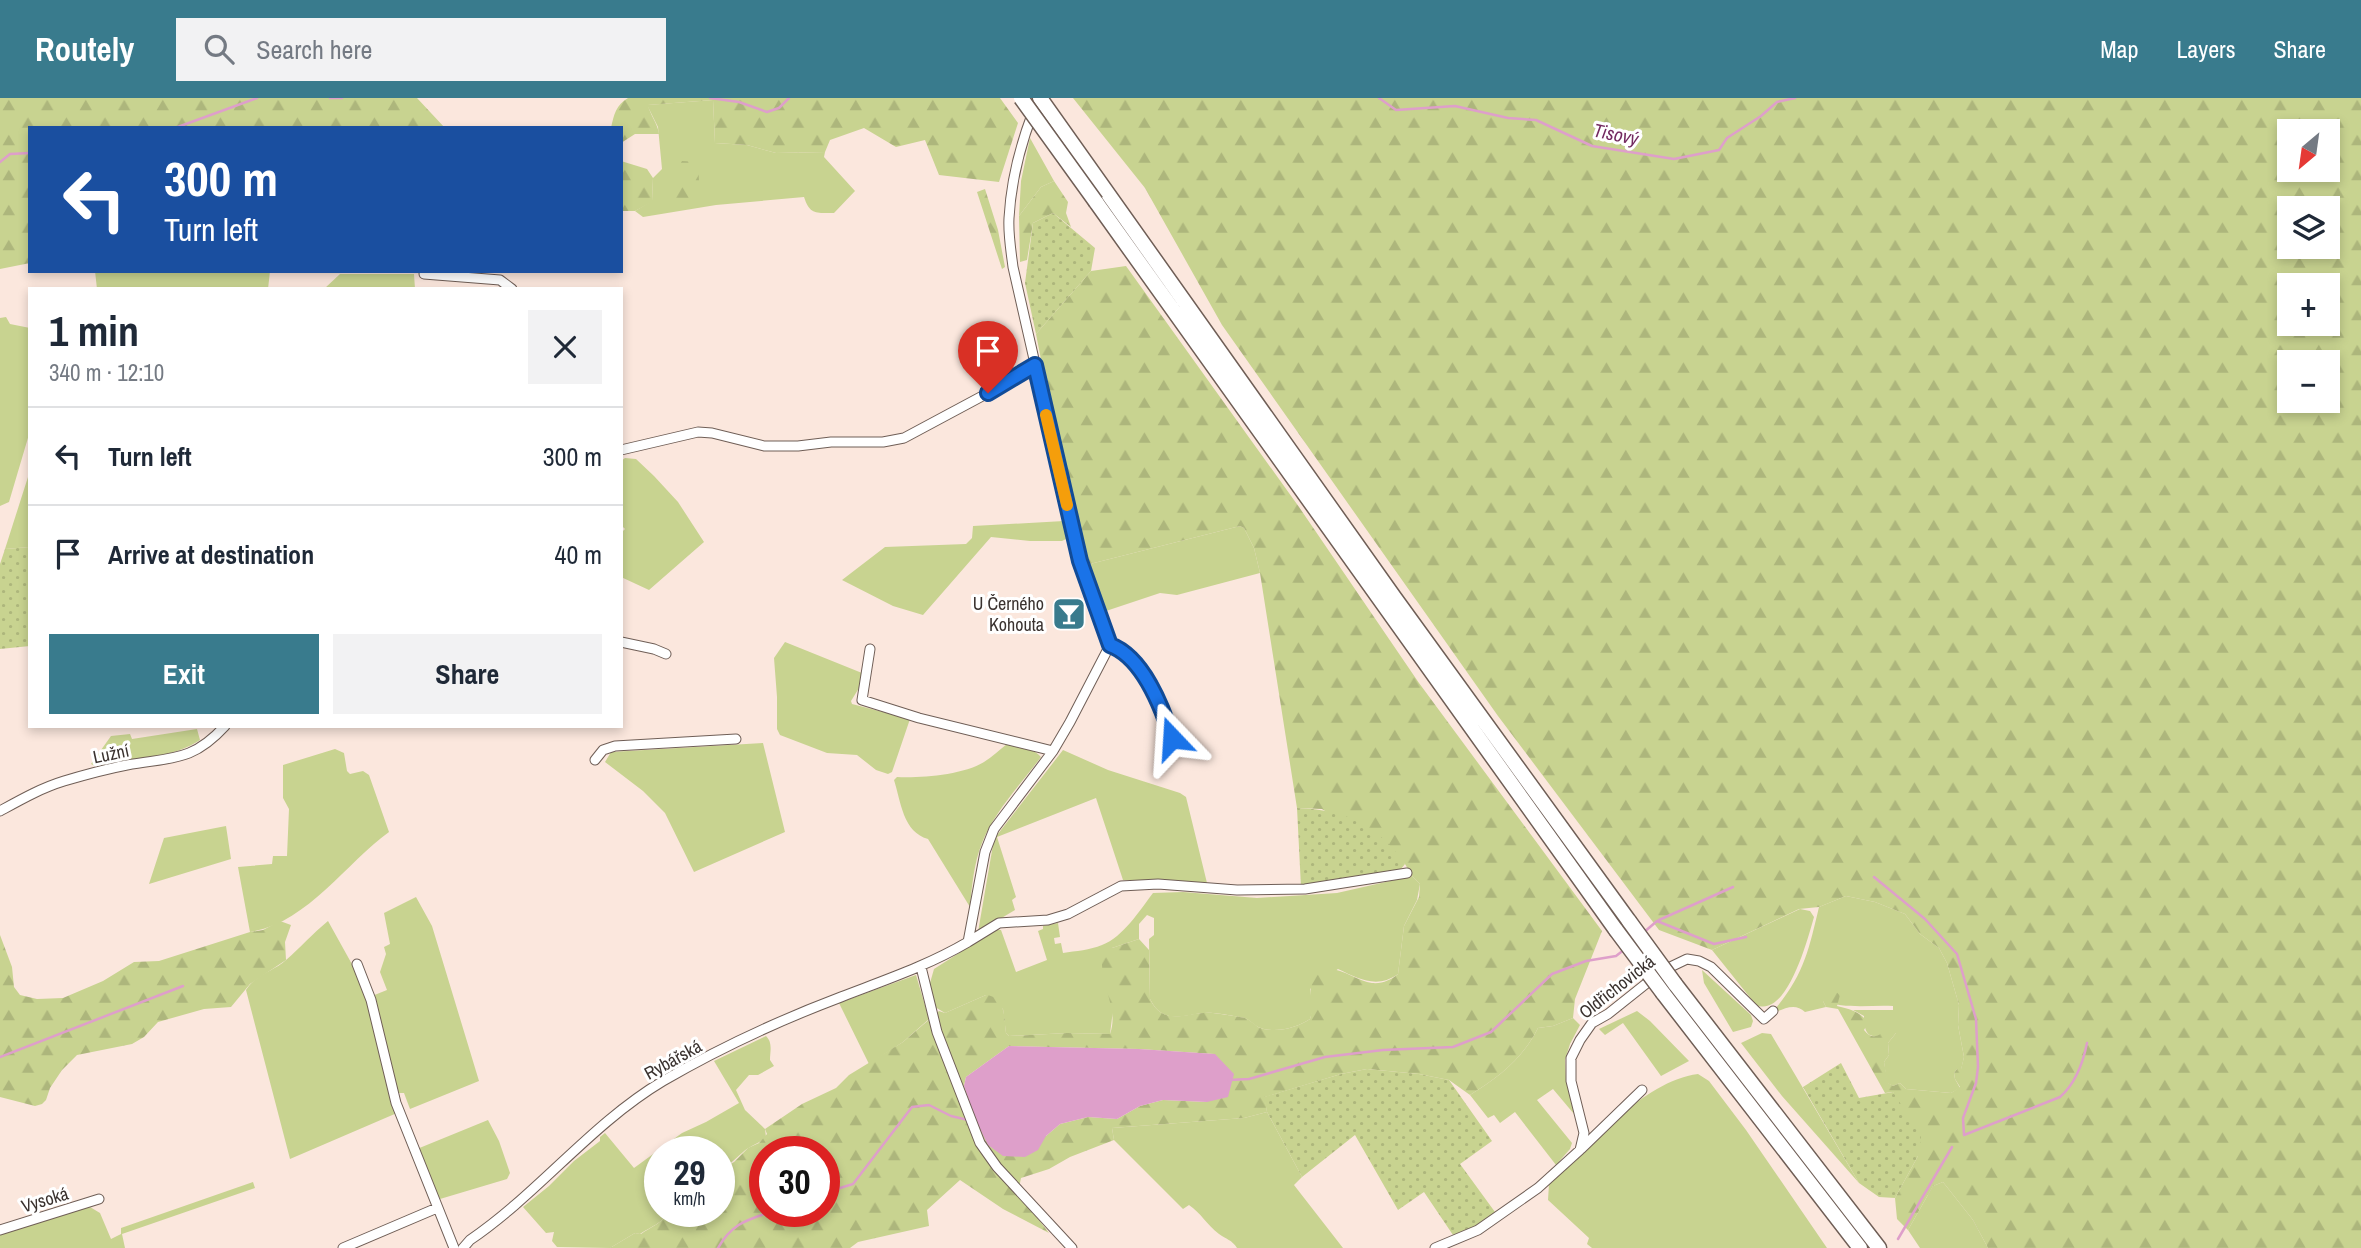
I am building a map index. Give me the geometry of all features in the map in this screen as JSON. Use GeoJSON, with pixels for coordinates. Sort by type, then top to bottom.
{"type":"FeatureCollection","features":[{"type":"Feature","properties":{"kind":"highway"},"geometry":{"type":"LineString","coordinates":[[1021,98],[1102,198],[1629,921],[1669,989],[1860,1248]]}},
{"type":"Feature","properties":{"kind":"highway"},"geometry":{"type":"LineString","coordinates":[[1039,98],[1102,198],[1616,930],[1669,989],[1879,1248]]}},
{"type":"Feature","properties":{"kind":"street"},"geometry":{"type":"LineString","coordinates":[[1039,98],[1023,138],[1014,178],[1009,221],[1013,267],[1080,561],[1110,645],[1127,653],[1156,694],[1172,738]]}},
{"type":"Feature","properties":{"kind":"street"},"geometry":{"type":"LineString","coordinates":[[424,274],[499,280],[509,287]]}},
{"type":"Feature","properties":{"kind":"street"},"geometry":{"type":"LineString","coordinates":[[623,450],[698,432],[764,446],[883,442],[904,438],[1035,365]]}},
{"type":"Feature","properties":{"kind":"street"},"geometry":{"type":"LineString","coordinates":[[623,642],[666,654]]}},
{"type":"Feature","properties":{"kind":"street"},"geometry":{"type":"LineString","coordinates":[[968,942],[985,852],[994,829],[1053,751],[1110,645]]}},
{"type":"Feature","properties":{"kind":"street"},"geometry":{"type":"LineString","coordinates":[[870,649],[862,700],[919,718],[1053,751]]}},
{"type":"Feature","properties":{"kind":"street","name":"Lužní"},"geometry":{"type":"LineString","coordinates":[[0,811],[61,782],[126,765],[170,760],[194,752],[209,744],[223,728]]}},
{"type":"Feature","properties":{"kind":"street"},"geometry":{"type":"LineString","coordinates":[[595,760],[604,750],[615,746],[736,739]]}},
{"type":"Feature","properties":{"kind":"street","name":"Rybářská"},"geometry":{"type":"LineString","coordinates":[[463,1248],[635,1100],[664,1081],[785,1020],[936,961],[999,923],[1048,919],[1068,914],[1121,886],[1158,884],[1237,890],[1305,889],[1407,873]]}},
{"type":"Feature","properties":{"kind":"street","name":"Oldřichovická"},"geometry":{"type":"LineString","coordinates":[[1580,1150],[1584,1133],[1571,1081],[1571,1058],[1592,1023],[1608,1014],[1662,971],[1688,959],[1699,961],[1711,967],[1764,1019],[1773,1010]]}},
{"type":"Feature","properties":{"kind":"street"},"geometry":{"type":"LineString","coordinates":[[357,964],[371,1000],[396,1103],[454,1248]]}},
{"type":"Feature","properties":{"kind":"street"},"geometry":{"type":"LineString","coordinates":[[921,967],[937,1032],[979,1143],[997,1167],[1072,1248]]}},
{"type":"Feature","properties":{"kind":"street"},"geometry":{"type":"LineString","coordinates":[[1436,1248],[1479,1230],[1538,1188],[1642,1090]]}},
{"type":"Feature","properties":{"kind":"street","name":"Vysoká"},"geometry":{"type":"LineString","coordinates":[[0,1230],[99,1199]]}},
{"type":"Feature","properties":{"kind":"street"},"geometry":{"type":"LineString","coordinates":[[344,1248],[437,1208]]}},
{"type":"Feature","properties":{"kind":"green space"},"geometry":{"type":"Polygon","coordinates":[[[0,98],[417,98],[443,126],[28,126],[28,263],[0,269],[0,98]]]}},
{"type":"Feature","properties":{"kind":"green space"},"geometry":{"type":"Polygon","coordinates":[[[628,98],[1000,98],[1018,123],[999,182],[939,175],[925,140],[896,147],[864,128],[830,140],[825,152],[776,153],[747,145],[715,143],[713,100],[648,105],[659,134],[635,134],[623,142],[623,126],[611,126],[616,110],[628,98]]]}},
{"type":"Feature","properties":{"kind":"green space"},"geometry":{"type":"Polygon","coordinates":[[[1073,98],[2361,98],[2361,1248],[1988,1248],[1973,1220],[1943,1182],[1933,1186],[1908,1230],[1897,1219],[1895,1198],[1918,1156],[1893,1092],[1885,1093],[1838,1009],[1826,1007],[1823,1001],[1824,993],[1832,988],[1840,995],[1837,1006],[1862,1016],[1868,1023],[1864,1030],[1870,1035],[1879,1035],[1887,1027],[1895,1029],[1896,1033],[1888,1043],[1889,1055],[1884,1062],[1888,1083],[1893,1086],[1900,1083],[1906,1089],[1951,1093],[1960,1087],[1954,1073],[1961,1069],[1964,1057],[1958,1025],[1959,1005],[1947,963],[1939,948],[1920,934],[1905,914],[1875,902],[1846,896],[1819,907],[1799,909],[1712,950],[1659,930],[1498,716],[1222,325],[1145,188],[1073,98]]]}},
{"type":"Feature","properties":{"kind":"green space"},"geometry":{"type":"Polygon","coordinates":[[[713,100],[715,143],[747,145],[776,153],[825,152],[824,157],[855,191],[834,213],[814,212],[804,197],[716,205],[643,217],[635,211],[652,201],[653,178],[662,169],[658,127],[647,105],[713,100]]]}},
{"type":"Feature","properties":{"kind":"green space"},"geometry":{"type":"Polygon","coordinates":[[[1030,138],[1054,181],[1041,187],[1019,216],[1021,181],[1030,138]]]}},
{"type":"Feature","properties":{"kind":"green space"},"geometry":{"type":"Polygon","coordinates":[[[682,161],[698,162],[700,201],[659,203],[661,186],[671,180],[682,161]]]}},
{"type":"Feature","properties":{"kind":"green space"},"geometry":{"type":"Polygon","coordinates":[[[623,162],[647,169],[653,178],[652,202],[635,211],[623,211],[623,162]]]}},
{"type":"Feature","properties":{"kind":"green space"},"geometry":{"type":"Polygon","coordinates":[[[1054,181],[1068,202],[1066,213],[1071,227],[1053,213],[1033,223],[1027,260],[1020,262],[1019,216],[1041,187],[1054,181]]]}},
{"type":"Feature","properties":{"kind":"green space"},"geometry":{"type":"Polygon","coordinates":[[[985,189],[998,230],[1005,267],[1002,269],[977,192],[985,189]]]}},
{"type":"Feature","properties":{"kind":"green space"},"geometry":{"type":"Polygon","coordinates":[[[1053,213],[1095,248],[1091,271],[1036,334],[1025,283],[1033,223],[1053,213]]]}},
{"type":"Feature","properties":{"kind":"green space"},"geometry":{"type":"Polygon","coordinates":[[[1126,266],[1299,507],[1419,683],[1602,931],[1575,999],[1573,1018],[1553,1026],[1538,1028],[1525,1049],[1509,1066],[1470,1095],[1449,1080],[1367,1069],[1265,1097],[1267,1112],[1244,1118],[1112,1128],[1114,1140],[1070,1157],[1049,1169],[1021,1178],[1018,1193],[1049,1233],[1003,1209],[960,1180],[927,1210],[929,1226],[858,1242],[850,1248],[610,1248],[652,1227],[735,1227],[735,1161],[749,1148],[749,1227],[840,1227],[840,1136],[765,1136],[765,1129],[802,1104],[836,1088],[849,1075],[903,1042],[939,1011],[945,1013],[986,995],[1001,1004],[1006,1033],[1009,1036],[1110,1034],[1111,1004],[1102,965],[1103,955],[1112,948],[1139,939],[1149,950],[1150,999],[1163,1013],[1170,1016],[1225,1014],[1245,1018],[1258,1027],[1271,1030],[1292,1027],[1310,1019],[1311,985],[1318,973],[1332,969],[1372,983],[1386,981],[1398,974],[1404,926],[1419,897],[1420,884],[1405,864],[1322,809],[1297,808],[1260,573],[1254,548],[1244,528],[1240,526],[1086,565],[1060,456],[1036,334],[1091,271],[1126,266]],[[1009,1046],[966,1077],[964,1086],[975,1119],[1046,1136],[1060,1124],[1088,1117],[1117,1119],[1140,1106],[1163,1100],[1207,1102],[1214,1054],[1009,1046]]]}},
{"type":"Feature","properties":{"kind":"green space"},"geometry":{"type":"Polygon","coordinates":[[[95,273],[270,273],[268,287],[97,287],[95,273]]]}},
{"type":"Feature","properties":{"kind":"green space"},"geometry":{"type":"Polygon","coordinates":[[[340,274],[414,274],[415,287],[326,287],[340,274]]]}},
{"type":"Feature","properties":{"kind":"green space"},"geometry":{"type":"Polygon","coordinates":[[[6,317],[10,324],[28,328],[28,438],[9,502],[0,506],[0,318],[6,317]]]}},
{"type":"Feature","properties":{"kind":"green space"},"geometry":{"type":"Polygon","coordinates":[[[636,459],[654,476],[678,502],[704,542],[649,590],[623,578],[623,460],[636,459]]]}},
{"type":"Feature","properties":{"kind":"green space"},"geometry":{"type":"Polygon","coordinates":[[[28,477],[28,547],[5,549],[28,477]]]}},
{"type":"Feature","properties":{"kind":"green space"},"geometry":{"type":"Polygon","coordinates":[[[1064,521],[1066,539],[1062,541],[991,537],[923,615],[893,606],[842,580],[885,547],[966,544],[972,538],[973,526],[1064,521]]]}},
{"type":"Feature","properties":{"kind":"green space"},"geometry":{"type":"Polygon","coordinates":[[[1240,526],[1244,528],[1254,548],[1260,573],[1177,595],[1160,593],[1106,611],[1086,565],[1240,526]]]}},
{"type":"Feature","properties":{"kind":"green space"},"geometry":{"type":"Polygon","coordinates":[[[28,547],[28,646],[0,649],[0,564],[5,549],[28,547]]]}},
{"type":"Feature","properties":{"kind":"green space"},"geometry":{"type":"Polygon","coordinates":[[[785,642],[862,673],[852,704],[910,719],[892,772],[888,774],[876,770],[857,755],[827,753],[780,735],[777,729],[774,658],[785,642]]]}},
{"type":"Feature","properties":{"kind":"green space"},"geometry":{"type":"Polygon","coordinates":[[[197,729],[200,740],[176,751],[136,760],[95,766],[91,764],[111,736],[130,734],[132,739],[197,729]]]}},
{"type":"Feature","properties":{"kind":"green space"},"geometry":{"type":"Polygon","coordinates":[[[763,743],[785,832],[694,872],[665,813],[643,791],[605,762],[611,752],[763,743]]]}},
{"type":"Feature","properties":{"kind":"green space"},"geometry":{"type":"Polygon","coordinates":[[[1007,744],[1030,750],[1041,757],[987,832],[975,866],[970,907],[928,839],[913,830],[908,823],[894,780],[897,777],[930,776],[965,770],[984,762],[1007,744]]]}},
{"type":"Feature","properties":{"kind":"green space"},"geometry":{"type":"Polygon","coordinates":[[[335,749],[344,753],[350,774],[363,771],[369,775],[389,832],[307,905],[270,927],[250,932],[238,867],[272,864],[273,856],[287,856],[289,809],[283,798],[283,765],[335,749]]]}},
{"type":"Feature","properties":{"kind":"green space"},"geometry":{"type":"Polygon","coordinates":[[[1063,750],[1108,770],[1186,797],[1207,883],[1123,880],[1096,798],[997,837],[1016,897],[1012,900],[1015,910],[978,932],[994,839],[1063,750]]]}},
{"type":"Feature","properties":{"kind":"green space"},"geometry":{"type":"Polygon","coordinates":[[[1297,808],[1331,812],[1359,822],[1383,839],[1405,864],[1401,869],[1301,887],[1297,808]]]}},
{"type":"Feature","properties":{"kind":"green space"},"geometry":{"type":"Polygon","coordinates":[[[226,826],[231,859],[149,884],[164,838],[226,826]]]}},
{"type":"Feature","properties":{"kind":"green space"},"geometry":{"type":"Polygon","coordinates":[[[1412,876],[1420,884],[1417,900],[1404,926],[1398,974],[1375,982],[1338,969],[1310,989],[1313,1009],[1310,1019],[1292,1027],[1264,1029],[1245,1018],[1216,1013],[1179,1016],[1163,1014],[1150,999],[1149,939],[1154,935],[1154,918],[1147,915],[1139,924],[1139,939],[1112,948],[1109,992],[1113,1010],[1110,1034],[1009,1036],[1006,1033],[1003,1009],[986,995],[945,1013],[935,1007],[930,983],[934,969],[995,930],[1001,930],[1016,972],[1047,960],[1038,931],[1043,929],[1043,926],[1058,923],[1060,937],[1054,938],[1055,944],[1061,943],[1063,953],[1097,947],[1124,930],[1153,893],[1183,892],[1257,898],[1337,893],[1412,876]]]}},
{"type":"Feature","properties":{"kind":"green space"},"geometry":{"type":"Polygon","coordinates":[[[1846,896],[1875,902],[1905,914],[1920,934],[1939,948],[1947,963],[1959,1005],[1958,1025],[1964,1057],[1961,1070],[1957,1069],[1954,1073],[1960,1088],[1951,1093],[1906,1089],[1900,1083],[1893,1086],[1887,1083],[1884,1062],[1889,1055],[1888,1043],[1896,1033],[1872,1036],[1866,1030],[1864,1016],[1853,1010],[1893,1010],[1893,1006],[1848,1006],[1823,1001],[1826,1007],[1805,1012],[1790,1007],[1776,1012],[1775,1009],[1793,985],[1804,961],[1819,907],[1846,896]]]}},
{"type":"Feature","properties":{"kind":"green space"},"geometry":{"type":"Polygon","coordinates":[[[416,897],[432,926],[479,1081],[410,1109],[404,1093],[399,1093],[397,1089],[372,996],[387,990],[380,972],[386,954],[384,947],[390,944],[384,913],[416,897]]]}},
{"type":"Feature","properties":{"kind":"green space"},"geometry":{"type":"Polygon","coordinates":[[[1800,909],[1810,911],[1814,917],[1794,974],[1777,1000],[1767,1006],[1756,1005],[1712,950],[1800,909]]]}},
{"type":"Feature","properties":{"kind":"green space"},"geometry":{"type":"Polygon","coordinates":[[[280,921],[291,925],[285,942],[286,960],[250,984],[231,1007],[204,1009],[158,1022],[144,1037],[132,1044],[77,1055],[62,1070],[42,1104],[35,1106],[0,1097],[0,935],[12,967],[14,987],[20,995],[37,999],[63,998],[103,981],[134,962],[159,961],[263,930],[280,921]]]}},
{"type":"Feature","properties":{"kind":"green space"},"geometry":{"type":"Polygon","coordinates":[[[328,921],[353,966],[367,999],[397,1113],[290,1159],[246,990],[254,981],[286,960],[328,921]]]}},
{"type":"Feature","properties":{"kind":"green space"},"geometry":{"type":"Polygon","coordinates":[[[1702,970],[1751,1015],[1751,1027],[1733,1032],[1704,983],[1702,970]]]}},
{"type":"Feature","properties":{"kind":"green space"},"geometry":{"type":"Polygon","coordinates":[[[916,975],[929,1019],[903,1042],[869,1064],[839,1003],[916,975]]]}},
{"type":"Feature","properties":{"kind":"green space"},"geometry":{"type":"Polygon","coordinates":[[[1637,1011],[1689,1061],[1661,1076],[1623,1023],[1605,1035],[1599,1029],[1637,1011]]]}},
{"type":"Feature","properties":{"kind":"green space"},"geometry":{"type":"Polygon","coordinates":[[[1573,1018],[1580,1025],[1565,1060],[1566,1080],[1574,1114],[1553,1089],[1537,1100],[1572,1143],[1556,1165],[1515,1112],[1500,1123],[1494,1115],[1488,1118],[1470,1095],[1509,1066],[1525,1049],[1538,1028],[1553,1026],[1573,1018]]]}},
{"type":"Feature","properties":{"kind":"green space"},"geometry":{"type":"Polygon","coordinates":[[[1762,1033],[1771,1034],[1859,1183],[1782,1096],[1741,1043],[1762,1033]]]}},
{"type":"Feature","properties":{"kind":"green space"},"geometry":{"type":"Polygon","coordinates":[[[766,1036],[770,1044],[770,1060],[774,1066],[758,1075],[749,1075],[736,1090],[745,1110],[765,1129],[766,1136],[749,1136],[749,1148],[735,1160],[735,1136],[678,1136],[739,1103],[714,1061],[766,1036]]]}},
{"type":"Feature","properties":{"kind":"green space"},"geometry":{"type":"Polygon","coordinates":[[[1841,1063],[1859,1098],[1893,1092],[1921,1136],[1918,1156],[1895,1198],[1879,1197],[1859,1183],[1803,1087],[1841,1063]]]}},
{"type":"Feature","properties":{"kind":"green space"},"geometry":{"type":"Polygon","coordinates":[[[1367,1069],[1449,1080],[1492,1141],[1460,1164],[1495,1212],[1475,1226],[1453,1235],[1424,1192],[1398,1210],[1355,1135],[1302,1177],[1267,1112],[1264,1097],[1367,1069]]]}},
{"type":"Feature","properties":{"kind":"green space"},"geometry":{"type":"Polygon","coordinates":[[[1698,1074],[1709,1081],[1746,1130],[1827,1248],[1592,1248],[1587,1244],[1589,1238],[1548,1200],[1549,1184],[1637,1102],[1677,1079],[1698,1074]]]}},
{"type":"Feature","properties":{"kind":"green space"},"geometry":{"type":"Polygon","coordinates":[[[1267,1112],[1302,1177],[1294,1185],[1343,1248],[1237,1248],[1189,1205],[1183,1209],[1114,1140],[1112,1128],[1244,1118],[1267,1112]]]}},
{"type":"Feature","properties":{"kind":"green space"},"geometry":{"type":"Polygon","coordinates":[[[488,1120],[499,1141],[510,1173],[507,1179],[440,1199],[417,1149],[488,1120]]]}},
{"type":"Feature","properties":{"kind":"green space"},"geometry":{"type":"Polygon","coordinates":[[[605,1133],[634,1168],[644,1161],[644,1227],[651,1227],[610,1248],[557,1247],[552,1241],[554,1232],[546,1233],[523,1207],[600,1141],[600,1137],[605,1133]]]}},
{"type":"Feature","properties":{"kind":"green space"},"geometry":{"type":"Polygon","coordinates":[[[253,1182],[255,1188],[122,1234],[125,1248],[0,1248],[0,1233],[90,1207],[100,1213],[111,1239],[121,1234],[121,1228],[253,1182]]]}},
{"type":"Feature","properties":{"kind":"green space"},"geometry":{"type":"Polygon","coordinates":[[[1943,1182],[1973,1220],[1988,1248],[1920,1248],[1908,1230],[1933,1186],[1943,1182]]]}},
{"type":"Feature","properties":{"kind":"shaded area"},"geometry":{"type":"Polygon","coordinates":[[[1009,1046],[1215,1054],[1234,1074],[1228,1097],[1207,1102],[1163,1100],[1140,1106],[1117,1119],[1088,1117],[1060,1124],[1046,1136],[1038,1150],[1025,1157],[1003,1156],[988,1145],[975,1119],[964,1086],[966,1077],[1009,1046]]]}},
{"type":"Feature","properties":{"kind":"waterway","name":"Tisový"},"geometry":{"type":"LineString","coordinates":[[180,126],[257,98]]}},
{"type":"Feature","properties":{"kind":"waterway","name":"Tisový"},"geometry":{"type":"LineString","coordinates":[[330,98],[342,98]]}},
{"type":"Feature","properties":{"kind":"waterway","name":"Tisový"},"geometry":{"type":"LineString","coordinates":[[710,98],[739,102],[767,112],[779,108],[789,98]]}},
{"type":"Feature","properties":{"kind":"waterway","name":"Tisový"},"geometry":{"type":"LineString","coordinates":[[1379,98],[1396,110],[1455,106],[1508,118],[1536,120],[1592,146],[1674,159],[1719,150],[1727,138],[1777,102],[1795,98]]}},
{"type":"Feature","properties":{"kind":"waterway","name":"Tisový"},"geometry":{"type":"LineString","coordinates":[[0,162],[10,154],[28,153]]}},
{"type":"Feature","properties":{"kind":"waterway"},"geometry":{"type":"LineString","coordinates":[[1874,877],[1925,919],[1957,954],[1976,1019],[1978,1067],[1976,1083],[1963,1118],[1964,1135],[2060,1097],[2078,1072],[2087,1043]]}},
{"type":"Feature","properties":{"kind":"waterway"},"geometry":{"type":"LineString","coordinates":[[1659,920],[1733,887]]}},
{"type":"Feature","properties":{"kind":"waterway"},"geometry":{"type":"LineString","coordinates":[[1643,933],[1657,921],[1714,944],[1746,937]]}},
{"type":"Feature","properties":{"kind":"waterway"},"geometry":{"type":"LineString","coordinates":[[1229,1080],[1249,1079],[1325,1057],[1383,1050],[1453,1047],[1491,1032],[1552,974],[1586,961],[1616,956],[1625,949]]}},
{"type":"Feature","properties":{"kind":"waterway"},"geometry":{"type":"LineString","coordinates":[[0,1057],[183,986]]}},
{"type":"Feature","properties":{"kind":"waterway"},"geometry":{"type":"LineString","coordinates":[[840,1188],[853,1184],[912,1107],[929,1105],[951,1116],[968,1120]]}},
{"type":"Feature","properties":{"kind":"waterway"},"geometry":{"type":"LineString","coordinates":[[1898,1239],[1952,1147]]}},
{"type":"Feature","properties":{"kind":"waterway"},"geometry":{"type":"LineString","coordinates":[[718,1248],[729,1233],[749,1220]]}},
{"type":"Feature","properties":{"kind":"slow traffic"},"geometry":{"type":"LineString","coordinates":[[1046,415],[1067,505]]}},
{"type":"Feature","properties":{"kind":"place","name":"U Černého Kohouta"},"geometry":{"type":"Point","coordinates":[1069,614]}},
{"type":"Feature","properties":{"kind":"route"},"geometry":{"type":"LineString","coordinates":[[988,393],[1035,365],[1080,561],[1102,616],[1110,645],[1127,653],[1156,694],[1172,738]]}}]}
